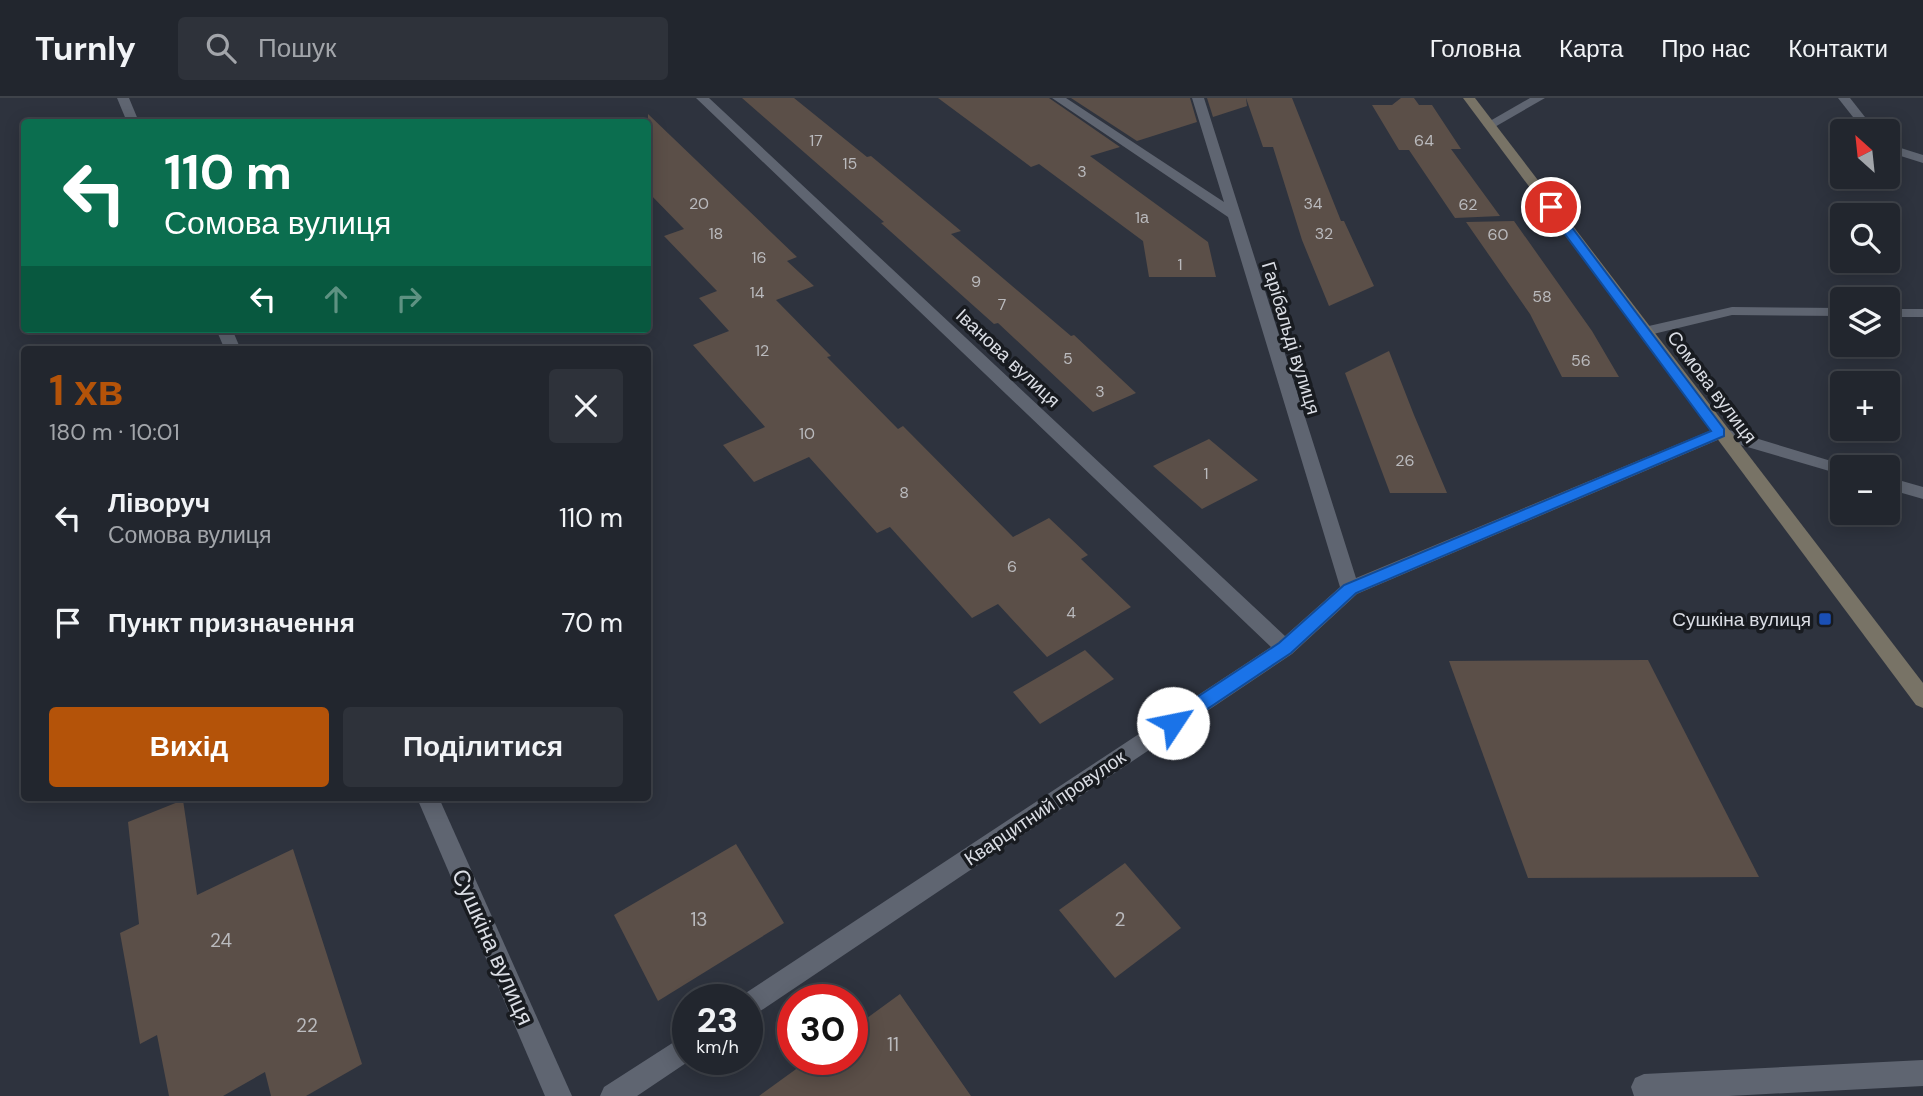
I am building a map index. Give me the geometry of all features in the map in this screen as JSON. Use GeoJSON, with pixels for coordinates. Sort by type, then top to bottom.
{"type":"FeatureCollection","features":[{"type":"Feature","properties":{"kind":"main road","name":"Сомова вулиця"},"geometry":{"type":"LineString","coordinates":[[1469,98],[1719,433],[1923,699]]}},
{"type":"Feature","properties":{"kind":"street"},"geometry":{"type":"LineString","coordinates":[[123,98],[133,119]]}},
{"type":"Feature","properties":{"kind":"street","name":"Іванова вулиця"},"geometry":{"type":"LineString","coordinates":[[702,98],[1285,648]]}},
{"type":"Feature","properties":{"kind":"street"},"geometry":{"type":"LineString","coordinates":[[1058,98],[1233,214]]}},
{"type":"Feature","properties":{"kind":"street","name":"Гарібальді вулиця"},"geometry":{"type":"LineString","coordinates":[[1198,98],[1350,589]]}},
{"type":"Feature","properties":{"kind":"street"},"geometry":{"type":"LineString","coordinates":[[1489,125],[1539,98]]}},
{"type":"Feature","properties":{"kind":"street"},"geometry":{"type":"LineString","coordinates":[[1844,98],[1861,119]]}},
{"type":"Feature","properties":{"kind":"street"},"geometry":{"type":"LineString","coordinates":[[1900,152],[1923,159]]}},
{"type":"Feature","properties":{"kind":"street"},"geometry":{"type":"LineString","coordinates":[[1645,331],[1732,311],[1830,312]]}},
{"type":"Feature","properties":{"kind":"street"},"geometry":{"type":"LineString","coordinates":[[1719,433],[1830,465]]}},
{"type":"Feature","properties":{"kind":"street","name":"Кварцитний провулок"},"geometry":{"type":"LineString","coordinates":[[763,996],[1285,648],[1350,589],[1719,433]]}},
{"type":"Feature","properties":{"kind":"street"},"geometry":{"type":"LineString","coordinates":[[1900,486],[1923,493]]}},
{"type":"Feature","properties":{"kind":"street","name":"Сушкіна вулиця"},"geometry":{"type":"LineString","coordinates":[[429,801],[559,1096]]}},
{"type":"Feature","properties":{"kind":"street"},"geometry":{"type":"LineString","coordinates":[[613,1096],[672,1057]]}},
{"type":"Feature","properties":{"kind":"street"},"geometry":{"type":"LineString","coordinates":[[1648,1096],[1644,1087],[1923,1073]]}},
{"type":"Feature","properties":{"kind":"lane"},"geometry":{"type":"LineString","coordinates":[[1900,313],[1923,313]]}},
{"type":"Feature","properties":{"kind":"building"},"geometry":{"type":"Polygon","coordinates":[[[742,98],[794,98],[867,157],[871,156],[961,231],[951,234],[1071,336],[1074,335],[1136,393],[1093,412],[998,323],[994,324],[881,223],[884,222],[742,98]]]}},
{"type":"Feature","properties":{"kind":"building"},"geometry":{"type":"Polygon","coordinates":[[[938,98],[1049,98],[1120,147],[1090,156],[1208,242],[1216,277],[1149,277],[1143,241],[1039,164],[1031,167],[938,98]]]}},
{"type":"Feature","properties":{"kind":"building"},"geometry":{"type":"Polygon","coordinates":[[[1071,98],[1190,98],[1197,122],[1137,141],[1071,98]]]}},
{"type":"Feature","properties":{"kind":"building"},"geometry":{"type":"Polygon","coordinates":[[[1207,98],[1246,98],[1247,106],[1213,117],[1207,98]]]}},
{"type":"Feature","properties":{"kind":"building"},"geometry":{"type":"Polygon","coordinates":[[[1246,98],[1292,98],[1341,221],[1344,221],[1374,286],[1329,306],[1302,240],[1273,147],[1263,147],[1246,98]]]}},
{"type":"Feature","properties":{"kind":"building"},"geometry":{"type":"Polygon","coordinates":[[[1401,98],[1414,98],[1419,105],[1432,105],[1461,149],[1451,149],[1500,216],[1455,218],[1409,150],[1399,150],[1372,105],[1392,105],[1401,98]]]}},
{"type":"Feature","properties":{"kind":"building"},"geometry":{"type":"Polygon","coordinates":[[[648,114],[797,257],[787,261],[814,286],[776,300],[831,356],[827,357],[898,429],[903,426],[1013,537],[1049,518],[1088,555],[1081,559],[1131,607],[1047,657],[998,604],[972,618],[890,527],[877,533],[809,457],[754,482],[723,445],[765,427],[693,345],[729,331],[699,298],[717,291],[664,236],[684,229],[651,195],[651,119],[648,119],[648,114]]]}},
{"type":"Feature","properties":{"kind":"building"},"geometry":{"type":"Polygon","coordinates":[[[1514,221],[1592,331],[1619,377],[1562,377],[1530,314],[1466,222],[1514,221]]]}},
{"type":"Feature","properties":{"kind":"building"},"geometry":{"type":"Polygon","coordinates":[[[1389,351],[1447,493],[1390,493],[1345,373],[1389,351]]]}},
{"type":"Feature","properties":{"kind":"building"},"geometry":{"type":"Polygon","coordinates":[[[1209,439],[1258,480],[1202,509],[1153,466],[1209,439]]]}},
{"type":"Feature","properties":{"kind":"building"},"geometry":{"type":"Polygon","coordinates":[[[1085,650],[1114,679],[1040,724],[1013,692],[1085,650]]]}},
{"type":"Feature","properties":{"kind":"building"},"geometry":{"type":"Polygon","coordinates":[[[1648,660],[1759,877],[1528,878],[1449,661],[1648,660]]]}},
{"type":"Feature","properties":{"kind":"building"},"geometry":{"type":"Polygon","coordinates":[[[183,801],[197,895],[293,849],[362,1064],[306,1096],[271,1096],[265,1072],[223,1096],[169,1096],[157,1035],[140,1044],[120,933],[139,924],[128,822],[183,801]]]}},
{"type":"Feature","properties":{"kind":"building"},"geometry":{"type":"Polygon","coordinates":[[[736,844],[784,923],[685,984],[672,984],[672,992],[658,1001],[614,915],[736,844]]]}},
{"type":"Feature","properties":{"kind":"building"},"geometry":{"type":"Polygon","coordinates":[[[1125,863],[1181,928],[1115,978],[1059,910],[1125,863]]]}},
{"type":"Feature","properties":{"kind":"building"},"geometry":{"type":"Polygon","coordinates":[[[900,994],[971,1096],[759,1096],[788,1075],[868,1075],[868,1017],[900,994]]]}},
{"type":"Feature","properties":{"kind":"place","name":"Сушкіна вулиця"},"geometry":{"type":"Point","coordinates":[1825,619]}},
{"type":"Feature","properties":{"kind":"route"},"geometry":{"type":"LineString","coordinates":[[1173,723],[1285,648],[1350,589],[1719,433],[1551,207]]}}]}
